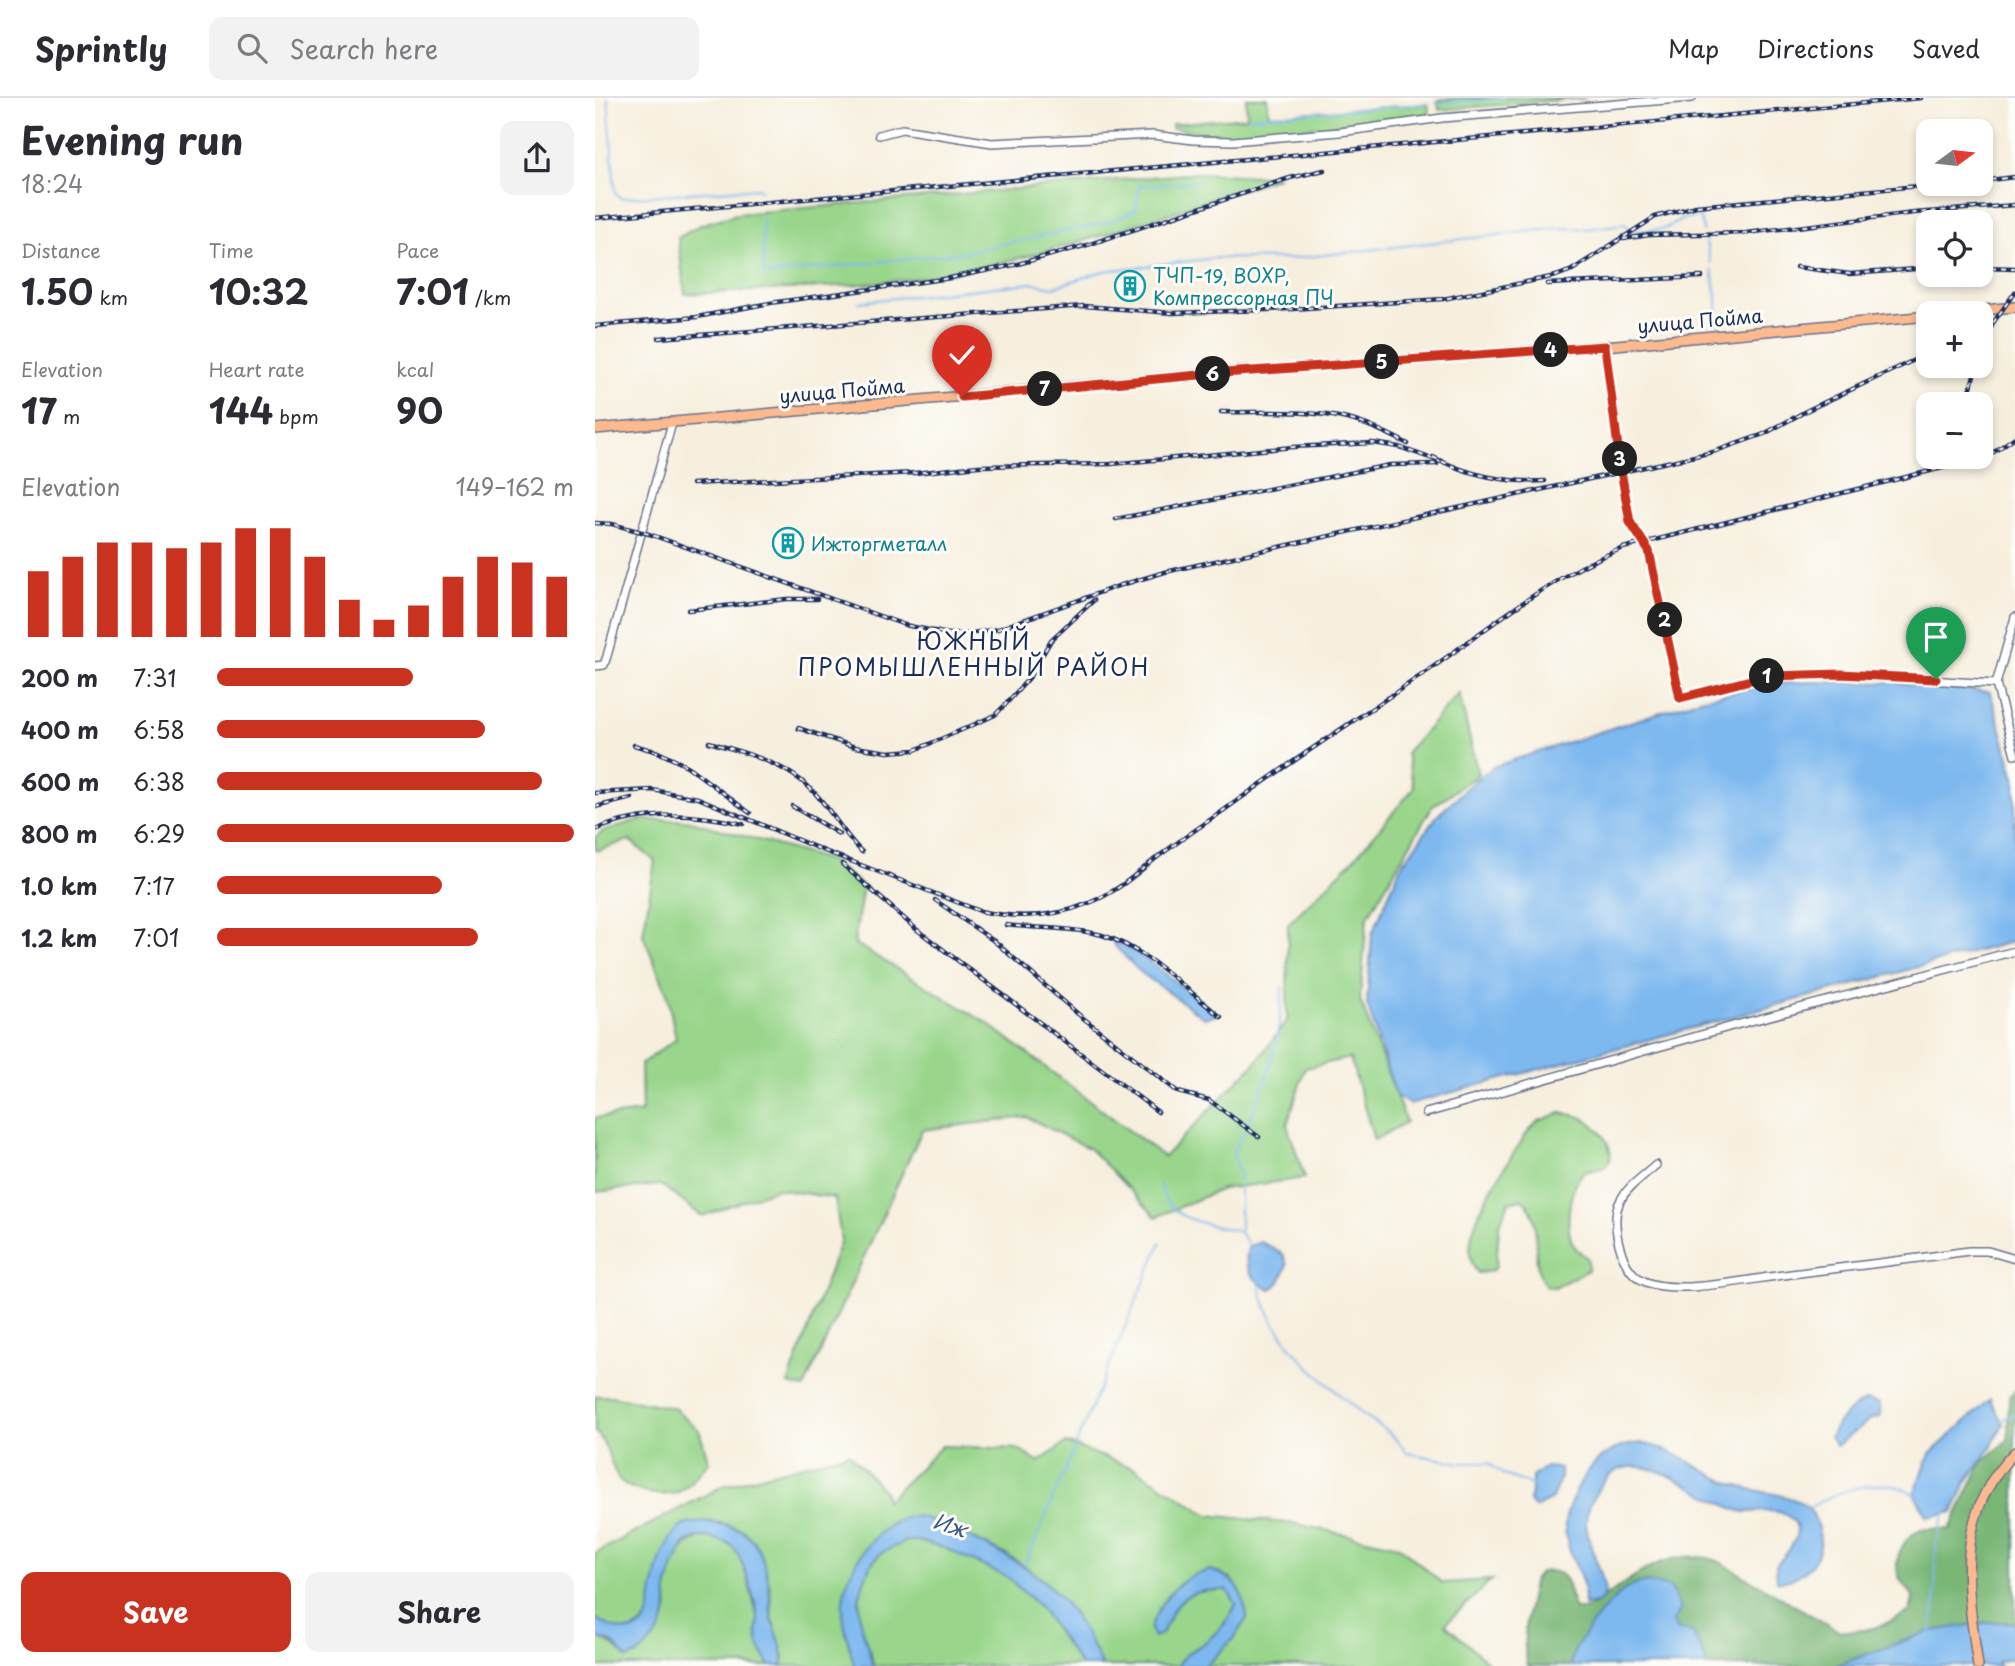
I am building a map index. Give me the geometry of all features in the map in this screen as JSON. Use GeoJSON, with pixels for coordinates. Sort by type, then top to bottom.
{"type":"FeatureCollection","features":[{"type":"Feature","properties":{"kind":"main road"},"geometry":{"type":"LineString","coordinates":[[1993,309],[2015,307]]}},
{"type":"Feature","properties":{"kind":"main road","name":"улица Пойма"},"geometry":{"type":"LineString","coordinates":[[595,429],[1210,374],[1605,346],[1916,317]]}},
{"type":"Feature","properties":{"kind":"main road"},"geometry":{"type":"LineString","coordinates":[[1978,1666],[1970,1611],[1967,1563],[1972,1527],[1986,1492],[2000,1468],[2015,1452]]}},
{"type":"Feature","properties":{"kind":"street"},"geometry":{"type":"LineString","coordinates":[[879,135],[902,130],[992,143],[1153,135],[1233,141],[1340,132],[1442,118],[1692,98]]}},
{"type":"Feature","properties":{"kind":"street"},"geometry":{"type":"LineString","coordinates":[[1605,346],[1630,522],[1649,551],[1680,698],[1766,676],[1841,674],[1996,684]]}},
{"type":"Feature","properties":{"kind":"street"},"geometry":{"type":"LineString","coordinates":[[595,666],[604,665],[607,656],[672,423]]}},
{"type":"Feature","properties":{"kind":"street"},"geometry":{"type":"LineString","coordinates":[[2015,617],[1996,684],[2015,755]]}},
{"type":"Feature","properties":{"kind":"street"},"geometry":{"type":"LineString","coordinates":[[1426,1114],[1736,1025],[2015,951]]}},
{"type":"Feature","properties":{"kind":"street"},"geometry":{"type":"LineString","coordinates":[[1656,1165],[1623,1192],[1618,1204],[1616,1223],[1622,1254],[1630,1271],[1644,1281],[1659,1286],[1714,1285],[1969,1251],[1988,1251],[2015,1259]]}},
{"type":"Feature","properties":{"kind":"green space"},"geometry":{"type":"Polygon","coordinates":[[[1246,98],[1267,98],[1269,115],[1428,104],[1430,115],[1230,136],[1172,128],[1172,124],[1247,117],[1246,98]]]}},
{"type":"Feature","properties":{"kind":"green space"},"geometry":{"type":"Polygon","coordinates":[[[1586,98],[1439,110],[1438,100],[1586,98]]]}},
{"type":"Feature","properties":{"kind":"green space"},"geometry":{"type":"Polygon","coordinates":[[[1197,173],[1278,177],[1085,240],[967,270],[862,284],[685,294],[678,238],[700,225],[737,214],[1197,173]]]}},
{"type":"Feature","properties":{"kind":"green space"},"geometry":{"type":"Polygon","coordinates":[[[1459,693],[1478,774],[1432,807],[1367,918],[1360,1000],[1406,1122],[1374,1140],[1350,1058],[1305,1068],[1287,1125],[1305,1178],[1222,1189],[1156,1217],[1090,1149],[1027,1117],[922,1130],[804,1388],[788,1384],[841,1240],[835,1198],[776,1189],[702,1216],[661,1185],[595,1192],[595,1118],[642,1112],[641,1064],[676,1039],[667,993],[643,935],[655,861],[629,840],[596,851],[595,838],[603,831],[638,820],[687,820],[829,860],[863,886],[854,943],[987,1023],[1164,1157],[1258,1060],[1287,1020],[1288,924],[1351,862],[1414,788],[1406,753],[1459,693]]]}},
{"type":"Feature","properties":{"kind":"green space"},"geometry":{"type":"Polygon","coordinates":[[[1560,1113],[1579,1116],[1593,1124],[1604,1136],[1610,1150],[1606,1166],[1587,1171],[1579,1179],[1569,1207],[1570,1237],[1574,1246],[1588,1259],[1588,1270],[1555,1287],[1547,1286],[1537,1266],[1533,1217],[1529,1207],[1521,1199],[1509,1202],[1499,1226],[1496,1267],[1491,1271],[1478,1273],[1471,1259],[1471,1242],[1485,1201],[1528,1131],[1538,1121],[1560,1113]]]}},
{"type":"Feature","properties":{"kind":"green space"},"geometry":{"type":"Polygon","coordinates":[[[2015,1390],[2015,1623],[1972,1624],[1835,1666],[1528,1666],[1525,1644],[1527,1612],[1534,1579],[1546,1571],[1555,1572],[1565,1578],[1574,1608],[1580,1610],[1594,1605],[1662,1562],[1675,1558],[1703,1557],[1718,1561],[1837,1630],[1874,1628],[1909,1612],[1912,1596],[1897,1571],[1902,1547],[1913,1534],[1920,1531],[1950,1529],[1981,1463],[2008,1440],[2009,1398],[2015,1390]]]}},
{"type":"Feature","properties":{"kind":"green space"},"geometry":{"type":"Polygon","coordinates":[[[595,1396],[611,1396],[674,1408],[699,1430],[709,1462],[689,1484],[676,1493],[647,1493],[622,1482],[614,1471],[603,1442],[595,1432],[595,1396]]]}},
{"type":"Feature","properties":{"kind":"green space"},"geometry":{"type":"Polygon","coordinates":[[[1066,1443],[1136,1469],[1208,1515],[1296,1524],[1399,1546],[1442,1583],[1492,1580],[1445,1624],[1492,1666],[1206,1666],[1247,1618],[1230,1577],[1169,1594],[1163,1632],[1173,1610],[1193,1593],[1227,1590],[1236,1604],[1218,1631],[1185,1656],[1177,1666],[1102,1666],[1079,1623],[1053,1589],[1037,1575],[999,1551],[950,1527],[923,1522],[893,1521],[867,1546],[856,1562],[843,1599],[854,1666],[782,1666],[784,1657],[772,1620],[770,1587],[745,1531],[718,1522],[697,1521],[682,1528],[671,1540],[658,1575],[648,1617],[642,1624],[630,1630],[623,1630],[595,1618],[595,1553],[723,1486],[849,1453],[884,1491],[886,1501],[942,1446],[1017,1449],[1038,1462],[1066,1443]]]}},
{"type":"Feature","properties":{"kind":"green space"},"geometry":{"type":"Polygon","coordinates":[[[699,1537],[730,1543],[737,1552],[746,1572],[758,1620],[757,1636],[770,1666],[595,1666],[595,1636],[636,1656],[650,1641],[667,1612],[667,1590],[673,1567],[686,1546],[699,1537]]]}},
{"type":"Feature","properties":{"kind":"green space"},"geometry":{"type":"Polygon","coordinates":[[[906,1541],[918,1541],[947,1549],[1007,1577],[1040,1607],[1081,1666],[873,1666],[859,1614],[861,1591],[868,1570],[881,1553],[906,1541]]]}},
{"type":"Feature","properties":{"kind":"water"},"geometry":{"type":"Polygon","coordinates":[[[1778,683],[1900,683],[1990,692],[2015,778],[2015,941],[1409,1104],[1396,1096],[1367,1004],[1372,934],[1401,866],[1437,816],[1476,779],[1495,766],[1704,698],[1778,683]]]}},
{"type":"Feature","properties":{"kind":"water"},"geometry":{"type":"Polygon","coordinates":[[[1114,941],[1155,965],[1216,1015],[1204,1018],[1139,971],[1113,944],[1114,941]]]}},
{"type":"Feature","properties":{"kind":"water"},"geometry":{"type":"Polygon","coordinates":[[[1261,1242],[1283,1254],[1287,1265],[1280,1282],[1271,1289],[1254,1277],[1248,1266],[1249,1246],[1261,1242]]]}},
{"type":"Feature","properties":{"kind":"water"},"geometry":{"type":"Polygon","coordinates":[[[1990,1399],[2003,1424],[1989,1451],[1968,1479],[1953,1512],[1928,1517],[1914,1494],[1930,1454],[1990,1399]]]}},
{"type":"Feature","properties":{"kind":"water"},"geometry":{"type":"Polygon","coordinates":[[[1867,1400],[1880,1404],[1880,1417],[1871,1419],[1836,1446],[1830,1437],[1837,1425],[1849,1411],[1867,1400]]]}},
{"type":"Feature","properties":{"kind":"water"},"geometry":{"type":"Polygon","coordinates":[[[1641,1443],[1668,1451],[1732,1484],[1786,1497],[1807,1507],[1819,1531],[1820,1547],[1815,1560],[1797,1576],[1777,1581],[1776,1565],[1793,1544],[1797,1531],[1796,1525],[1787,1515],[1764,1511],[1738,1511],[1660,1472],[1643,1467],[1626,1467],[1612,1474],[1599,1488],[1588,1510],[1587,1532],[1605,1590],[1604,1598],[1597,1603],[1584,1605],[1583,1584],[1566,1535],[1568,1511],[1582,1479],[1597,1461],[1616,1449],[1641,1443]]]}},
{"type":"Feature","properties":{"kind":"water"},"geometry":{"type":"Polygon","coordinates":[[[1545,1467],[1560,1468],[1560,1478],[1552,1499],[1535,1508],[1529,1501],[1532,1477],[1545,1467]]]}},
{"type":"Feature","properties":{"kind":"water","name":"Иж"},"geometry":{"type":"Polygon","coordinates":[[[912,1516],[950,1528],[997,1551],[1036,1575],[1065,1603],[1090,1641],[1102,1666],[1081,1666],[1040,1607],[1007,1577],[947,1549],[918,1541],[906,1541],[881,1553],[871,1564],[859,1599],[860,1621],[873,1666],[854,1666],[843,1609],[845,1588],[850,1574],[876,1537],[899,1520],[912,1516]]]}},
{"type":"Feature","properties":{"kind":"water"},"geometry":{"type":"Polygon","coordinates":[[[702,1522],[731,1526],[742,1531],[757,1546],[766,1570],[771,1615],[783,1654],[782,1666],[770,1666],[761,1648],[757,1635],[755,1604],[745,1570],[736,1552],[727,1543],[711,1538],[691,1540],[681,1551],[668,1586],[666,1618],[649,1645],[627,1659],[612,1642],[595,1636],[595,1618],[623,1630],[630,1631],[642,1625],[649,1614],[657,1572],[668,1542],[682,1526],[702,1522]]]}},
{"type":"Feature","properties":{"kind":"water"},"geometry":{"type":"Polygon","coordinates":[[[1210,1570],[1228,1578],[1237,1587],[1247,1618],[1234,1638],[1206,1666],[1177,1666],[1185,1656],[1223,1626],[1230,1616],[1236,1604],[1227,1590],[1193,1593],[1173,1610],[1163,1632],[1154,1637],[1150,1629],[1160,1607],[1175,1588],[1190,1577],[1210,1570]]]}},
{"type":"Feature","properties":{"kind":"water"},"geometry":{"type":"Polygon","coordinates":[[[1647,1582],[1671,1587],[1681,1610],[1673,1621],[1677,1629],[1692,1632],[1706,1659],[1705,1666],[1571,1666],[1576,1648],[1601,1613],[1626,1589],[1647,1582]]]}},
{"type":"Feature","properties":{"kind":"water"},"geometry":{"type":"Polygon","coordinates":[[[1991,1622],[2015,1623],[2015,1658],[1997,1662],[2000,1666],[1835,1666],[1931,1631],[1991,1622]]]}},
{"type":"Feature","properties":{"kind":"waterway"},"geometry":{"type":"LineString","coordinates":[[608,98],[615,192],[620,198],[759,188],[761,191]]}},
{"type":"Feature","properties":{"kind":"waterway"},"geometry":{"type":"LineString","coordinates":[[1436,103],[1505,98]]}},
{"type":"Feature","properties":{"kind":"waterway"},"geometry":{"type":"LineString","coordinates":[[1248,117],[1428,104]]}},
{"type":"Feature","properties":{"kind":"waterway"},"geometry":{"type":"LineString","coordinates":[[762,215],[764,275],[965,252],[1109,222],[1136,210],[1139,186],[1201,181]]}},
{"type":"Feature","properties":{"kind":"waterway"},"geometry":{"type":"LineString","coordinates":[[1635,231],[1664,229],[1685,218],[1700,217],[1703,231]]}},
{"type":"Feature","properties":{"kind":"waterway"},"geometry":{"type":"LineString","coordinates":[[859,302],[1032,283],[1054,287],[1104,271],[1216,258],[1290,259],[1559,228],[1586,229],[1624,224],[1630,228]]}},
{"type":"Feature","properties":{"kind":"waterway"},"geometry":{"type":"LineString","coordinates":[[1705,238],[1711,264]]}},
{"type":"Feature","properties":{"kind":"waterway"},"geometry":{"type":"LineString","coordinates":[[1712,270],[1717,296],[1718,326]]}},
{"type":"Feature","properties":{"kind":"waterway"},"geometry":{"type":"LineString","coordinates":[[1247,1124],[1272,1057],[1282,987]]}},
{"type":"Feature","properties":{"kind":"waterway"},"geometry":{"type":"LineString","coordinates":[[1240,1232],[1240,1176],[1233,1152],[1244,1131]]}},
{"type":"Feature","properties":{"kind":"waterway"},"geometry":{"type":"LineString","coordinates":[[1160,1184],[1164,1197],[1180,1214],[1202,1223],[1240,1232],[1249,1246]]}},
{"type":"Feature","properties":{"kind":"waterway"},"geometry":{"type":"LineString","coordinates":[[1025,1565],[1161,1242]]}},
{"type":"Feature","properties":{"kind":"waterway"},"geometry":{"type":"LineString","coordinates":[[1259,1281],[1272,1320],[1297,1354],[1344,1398],[1391,1434],[1407,1453],[1461,1463],[1488,1463],[1504,1475],[1532,1485]]}},
{"type":"Feature","properties":{"kind":"waterway"},"geometry":{"type":"LineString","coordinates":[[2000,1421],[2015,1414]]}},
{"type":"Feature","properties":{"kind":"waterway"},"geometry":{"type":"LineString","coordinates":[[1809,1508],[1847,1490],[1875,1485],[1889,1485],[1914,1494]]}},
{"type":"Feature","properties":{"kind":"waterway"},"geometry":{"type":"LineString","coordinates":[[1931,1631],[1935,1600],[1936,1543],[1945,1512]]}},
{"type":"Feature","properties":{"kind":"railway"},"geometry":{"type":"LineString","coordinates":[[595,218],[1921,98]]}},
{"type":"Feature","properties":{"kind":"railway"},"geometry":{"type":"LineString","coordinates":[[595,326],[697,317],[770,303],[950,278],[1014,265],[1084,246],[1290,178],[1324,170]]}},
{"type":"Feature","properties":{"kind":"railway"},"geometry":{"type":"LineString","coordinates":[[1993,180],[2015,177]]}},
{"type":"Feature","properties":{"kind":"railway"},"geometry":{"type":"LineString","coordinates":[[659,338],[1084,306],[1172,313],[1292,309],[1443,299],[1556,276],[1572,270],[1655,217],[1696,206],[1916,186]]}},
{"type":"Feature","properties":{"kind":"railway"},"geometry":{"type":"LineString","coordinates":[[1623,239],[1649,235],[1746,233],[1914,213],[2015,205]]}},
{"type":"Feature","properties":{"kind":"railway"},"geometry":{"type":"LineString","coordinates":[[1796,267],[1850,274],[1916,269]]}},
{"type":"Feature","properties":{"kind":"railway"},"geometry":{"type":"LineString","coordinates":[[1993,267],[2015,268]]}},
{"type":"Feature","properties":{"kind":"railway"},"geometry":{"type":"LineString","coordinates":[[1547,284],[1702,277]]}},
{"type":"Feature","properties":{"kind":"railway"},"geometry":{"type":"LineString","coordinates":[[1993,323],[2015,292]]}},
{"type":"Feature","properties":{"kind":"railway"},"geometry":{"type":"LineString","coordinates":[[595,523],[612,524],[649,534],[905,625],[948,634],[966,634],[998,629],[1165,572],[1713,452],[1764,434],[1916,359]]}},
{"type":"Feature","properties":{"kind":"railway"},"geometry":{"type":"LineString","coordinates":[[1970,392],[1973,378]]}},
{"type":"Feature","properties":{"kind":"railway"},"geometry":{"type":"LineString","coordinates":[[1221,412],[1332,416],[1371,426],[1408,444]]}},
{"type":"Feature","properties":{"kind":"railway"},"geometry":{"type":"LineString","coordinates":[[595,793],[652,790],[698,798],[822,850],[980,911],[1022,916],[1062,912],[1089,903],[1116,889],[1296,759],[1426,672],[1521,604],[1596,560],[1623,548],[1974,460],[1994,452],[2015,437]]}},
{"type":"Feature","properties":{"kind":"railway"},"geometry":{"type":"LineString","coordinates":[[692,484],[915,473],[978,466],[1111,464],[1293,447],[1373,443],[1399,447],[1441,462]]}},
{"type":"Feature","properties":{"kind":"railway"},"geometry":{"type":"LineString","coordinates":[[1433,457],[1459,469],[1487,476],[1516,481],[1545,481]]}},
{"type":"Feature","properties":{"kind":"railway"},"geometry":{"type":"LineString","coordinates":[[1116,519],[1390,465],[1437,464]]}},
{"type":"Feature","properties":{"kind":"railway"},"geometry":{"type":"LineString","coordinates":[[688,610],[787,599],[817,599]]}},
{"type":"Feature","properties":{"kind":"railway"},"geometry":{"type":"LineString","coordinates":[[798,728],[855,747],[888,752],[915,750],[964,729],[995,715],[1029,678],[1051,640],[1094,600]]}},
{"type":"Feature","properties":{"kind":"railway"},"geometry":{"type":"LineString","coordinates":[[709,742],[758,758],[793,774],[812,790],[862,852]]}},
{"type":"Feature","properties":{"kind":"railway"},"geometry":{"type":"LineString","coordinates":[[634,745],[658,752],[687,766],[750,813]]}},
{"type":"Feature","properties":{"kind":"railway"},"geometry":{"type":"LineString","coordinates":[[595,807],[632,798]]}},
{"type":"Feature","properties":{"kind":"railway"},"geometry":{"type":"LineString","coordinates":[[792,806],[839,834]]}},
{"type":"Feature","properties":{"kind":"railway"},"geometry":{"type":"LineString","coordinates":[[595,830],[631,819],[668,815],[706,817],[743,824]]}},
{"type":"Feature","properties":{"kind":"railway"},"geometry":{"type":"LineString","coordinates":[[842,864],[916,929],[1158,1112]]}},
{"type":"Feature","properties":{"kind":"railway"},"geometry":{"type":"LineString","coordinates":[[935,900],[1001,946]]}},
{"type":"Feature","properties":{"kind":"railway"},"geometry":{"type":"LineString","coordinates":[[1006,925],[1078,931],[1118,941],[1165,970],[1221,1017]]}},
{"type":"Feature","properties":{"kind":"railway"},"geometry":{"type":"LineString","coordinates":[[994,941],[1078,1014],[1178,1092],[1209,1100],[1259,1137]]}},
{"type":"Feature","properties":{"kind":"place","name":"ТЧП-19, ВОХР, Компрессорная ПЧ"},"geometry":{"type":"Point","coordinates":[1130,286]}},
{"type":"Feature","properties":{"kind":"place","name":"Ижторгметалл"},"geometry":{"type":"Point","coordinates":[788,543]}},
{"type":"Feature","properties":{"kind":"district","name":"ЮЖНЫЙ ПРОМЫШЛЕННЫЙ РАЙОН"},"geometry":{"type":"Point","coordinates":[974,653]}},
{"type":"Feature","properties":{"kind":"route"},"geometry":{"type":"LineString","coordinates":[[962,397],[1210,374],[1605,346],[1630,522],[1649,551],[1680,698],[1766,676],[1841,674],[1936,679]]}}]}
